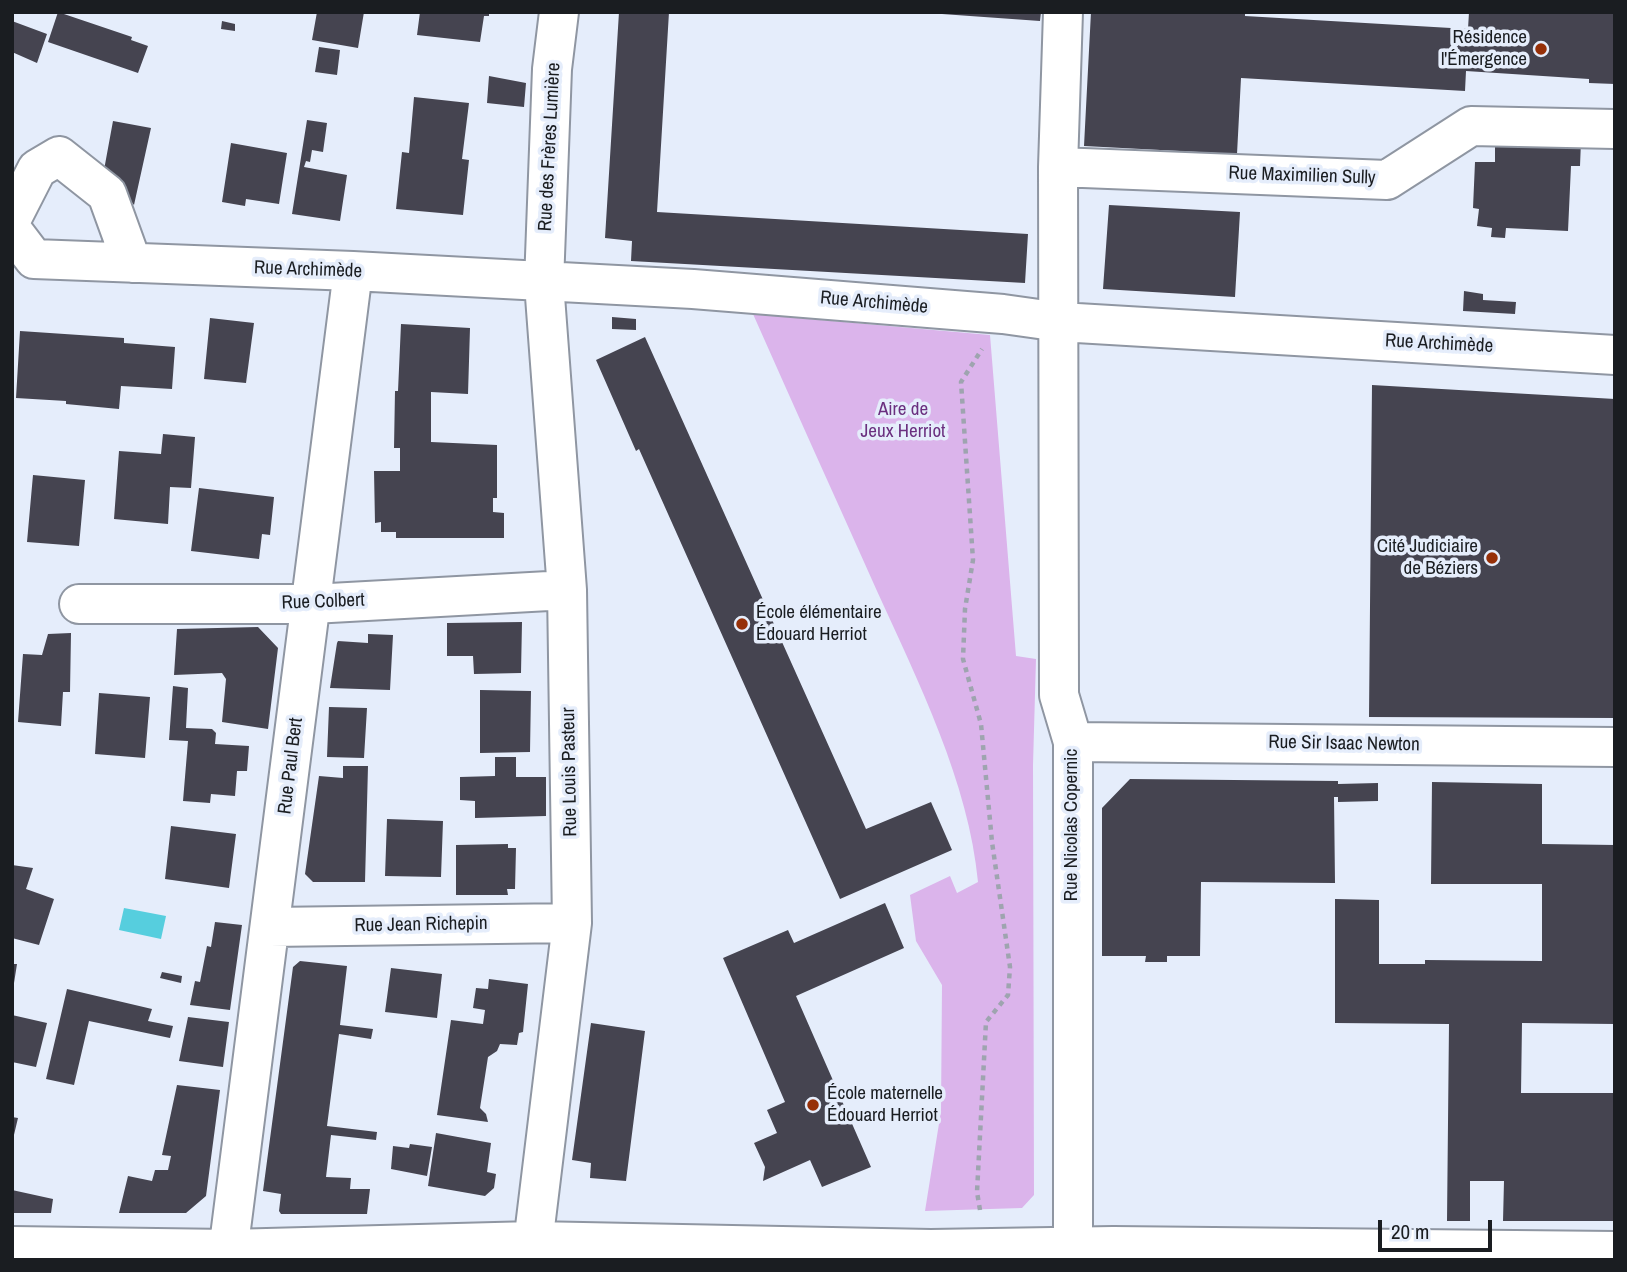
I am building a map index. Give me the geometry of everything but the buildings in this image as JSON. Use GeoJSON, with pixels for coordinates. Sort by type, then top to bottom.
{"type":"FeatureCollection","features":[{"type":"Feature","properties":{"kind":"street","name":"Rue des Frères Lumière"},"geometry":{"type":"LineString","coordinates":[[544,283],[552,69],[559,12]]}},
{"type":"Feature","properties":{"kind":"street"},"geometry":{"type":"LineString","coordinates":[[1060,322],[1058,167],[1063,12]]}},
{"type":"Feature","properties":{"kind":"street","name":"Rue Maximilien Sully"},"geometry":{"type":"LineString","coordinates":[[1058,167],[1387,180],[1471,126],[1615,129]]}},
{"type":"Feature","properties":{"kind":"street"},"geometry":{"type":"LineString","coordinates":[[12,218],[37,169],[59,156],[107,194],[132,263]]}},
{"type":"Feature","properties":{"kind":"street","name":"Rue Archimède"},"geometry":{"type":"LineString","coordinates":[[12,230],[34,259],[353,271],[692,289],[1003,314],[1060,322],[1615,355]]}},
{"type":"Feature","properties":{"kind":"street","name":"Rue Paul Bert"},"geometry":{"type":"LineString","coordinates":[[228,1254],[353,271]]}},
{"type":"Feature","properties":{"kind":"street","name":"Rue Louis Pasteur"},"geometry":{"type":"LineString","coordinates":[[532,1250],[572,923],[567,590],[544,283]]}},
{"type":"Feature","properties":{"kind":"street","name":"Rue Nicolas Copernic"},"geometry":{"type":"LineString","coordinates":[[1060,322],[1059,695],[1073,742],[1073,1246]]}},
{"type":"Feature","properties":{"kind":"street","name":"Rue Colbert"},"geometry":{"type":"LineString","coordinates":[[79,604],[312,604],[567,590]]}},
{"type":"Feature","properties":{"kind":"street","name":"Rue Sir Isaac Newton"},"geometry":{"type":"LineString","coordinates":[[1073,742],[1615,747]]}},
{"type":"Feature","properties":{"kind":"street","name":"Rue Jean Richepin"},"geometry":{"type":"LineString","coordinates":[[270,927],[572,923]]}},
{"type":"Feature","properties":{"kind":"street"},"geometry":{"type":"LineString","coordinates":[[12,1246],[228,1254],[532,1250],[931,1254],[985,1248],[1073,1246],[1615,1251]]}},
{"type":"Feature","properties":{"kind":"path"},"geometry":{"type":"LineString","coordinates":[[985,1248],[977,1192],[986,1022],[1008,995],[1010,967],[992,842],[981,724],[963,659],[965,609],[973,560],[961,382],[983,348],[993,343]]}},
{"type":"Feature","properties":{"kind":"green space","name":"Aire de Jeux Herriot"},"geometry":{"type":"Polygon","coordinates":[[[753,314],[990,335],[1016,656],[1036,659],[1033,765],[1034,1195],[1022,1208],[925,1211],[941,1111],[942,985],[916,941],[910,895],[950,876],[957,893],[978,882],[973,845],[964,807],[940,733],[753,314]]]}},
{"type":"Feature","properties":{"kind":"water"},"geometry":{"type":"Polygon","coordinates":[[[124,908],[166,916],[161,939],[119,930],[124,908]]]}},
{"type":"Feature","properties":{"kind":"place","name":"Résidence l'Émergence"},"geometry":{"type":"Point","coordinates":[1541,49]}},
{"type":"Feature","properties":{"kind":"place","name":"Cité Judiciaire de Béziers"},"geometry":{"type":"Point","coordinates":[1492,558]}},
{"type":"Feature","properties":{"kind":"place","name":"École élémentaire Édouard Herriot"},"geometry":{"type":"Point","coordinates":[742,624]}},
{"type":"Feature","properties":{"kind":"place","name":"École maternelle Édouard Herriot"},"geometry":{"type":"Point","coordinates":[813,1105]}}]}
